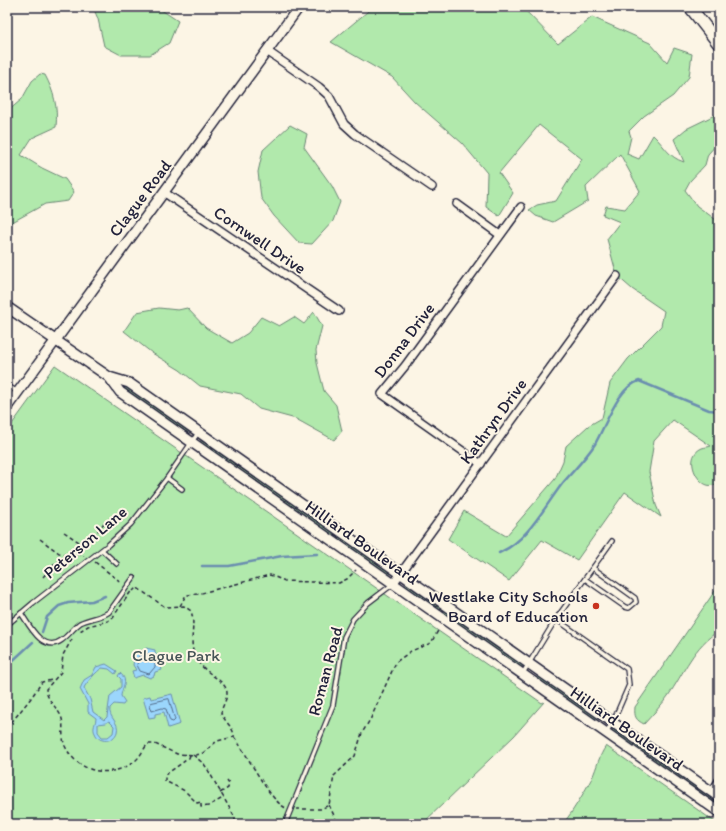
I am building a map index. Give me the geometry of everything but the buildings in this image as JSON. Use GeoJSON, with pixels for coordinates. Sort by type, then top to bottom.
{"type":"FeatureCollection","features":[{"type":"Feature","properties":{"kind":"main road","name":"Clague Road"},"geometry":{"type":"LineString","coordinates":[[7,407],[55,339],[164,193],[299,7]]}},
{"type":"Feature","properties":{"kind":"main road"},"geometry":{"type":"LineString","coordinates":[[690,7],[719,44]]}},
{"type":"Feature","properties":{"kind":"main road","name":"Hilliard Boulevard"},"geometry":{"type":"LineString","coordinates":[[7,307],[108,377],[120,392],[719,812]]}},
{"type":"Feature","properties":{"kind":"main road","name":"Hilliard Boulevard"},"geometry":{"type":"LineString","coordinates":[[108,377],[129,383],[715,794]]}},
{"type":"Feature","properties":{"kind":"street"},"geometry":{"type":"LineString","coordinates":[[267,51],[319,87],[329,96],[344,124],[355,134],[432,187]]}},
{"type":"Feature","properties":{"kind":"street","name":"Cornwell Drive"},"geometry":{"type":"LineString","coordinates":[[164,193],[339,311]]}},
{"type":"Feature","properties":{"kind":"street"},"geometry":{"type":"LineString","coordinates":[[457,204],[500,235]]}},
{"type":"Feature","properties":{"kind":"street","name":"Donna Drive"},"geometry":{"type":"LineString","coordinates":[[481,464],[382,394],[405,366],[520,207]]}},
{"type":"Feature","properties":{"kind":"street","name":"Kathryn Drive"},"geometry":{"type":"LineString","coordinates":[[393,584],[617,276]]}},
{"type":"Feature","properties":{"kind":"street"},"geometry":{"type":"LineString","coordinates":[[715,794],[719,781]]}},
{"type":"Feature","properties":{"kind":"lane"},"geometry":{"type":"LineString","coordinates":[[7,385],[18,392]]}},
{"type":"Feature","properties":{"kind":"lane","name":"Peterson Lane"},"geometry":{"type":"LineString","coordinates":[[7,625],[21,612],[102,550],[131,524],[167,478],[198,432]]}},
{"type":"Feature","properties":{"kind":"lane"},"geometry":{"type":"LineString","coordinates":[[167,478],[182,489]]}},
{"type":"Feature","properties":{"kind":"lane"},"geometry":{"type":"LineString","coordinates":[[522,674],[556,619],[612,541]]}},
{"type":"Feature","properties":{"kind":"lane"},"geometry":{"type":"LineString","coordinates":[[102,550],[117,564]]}},
{"type":"Feature","properties":{"kind":"lane"},"geometry":{"type":"LineString","coordinates":[[585,579],[625,607],[629,608],[636,602],[635,598],[592,568]]}},
{"type":"Feature","properties":{"kind":"lane"},"geometry":{"type":"LineString","coordinates":[[21,612],[38,639],[52,644],[58,642],[80,624],[109,612],[134,577]]}},
{"type":"Feature","properties":{"kind":"lane","name":"Roman Road"},"geometry":{"type":"LineString","coordinates":[[285,824],[333,704],[344,637],[353,619],[368,603],[393,584]]}},
{"type":"Feature","properties":{"kind":"lane"},"geometry":{"type":"LineString","coordinates":[[556,619],[627,669],[629,685],[613,722],[606,732]]}},
{"type":"Feature","properties":{"kind":"path"},"geometry":{"type":"LineString","coordinates":[[77,553],[82,544],[90,541],[104,523]]}},
{"type":"Feature","properties":{"kind":"path"},"geometry":{"type":"LineString","coordinates":[[64,532],[82,544]]}},
{"type":"Feature","properties":{"kind":"path"},"geometry":{"type":"LineString","coordinates":[[40,540],[60,553],[68,555]]}},
{"type":"Feature","properties":{"kind":"path"},"geometry":{"type":"LineString","coordinates":[[43,577],[55,564],[68,555],[77,553],[84,556],[88,553]]}},
{"type":"Feature","properties":{"kind":"path"},"geometry":{"type":"LineString","coordinates":[[93,560],[98,566],[124,585]]}},
{"type":"Feature","properties":{"kind":"path"},"geometry":{"type":"LineString","coordinates":[[180,606],[186,595],[198,594],[270,575],[285,581],[339,583],[347,579],[356,570]]}},
{"type":"Feature","properties":{"kind":"path"},"geometry":{"type":"LineString","coordinates":[[79,631],[88,626],[108,621],[113,617],[132,590],[136,588],[165,607],[188,607],[193,619],[191,643],[200,666],[223,683],[226,688],[226,700],[221,714],[277,802],[284,807],[292,809],[321,809],[329,805]]}},
{"type":"Feature","properties":{"kind":"path"},"geometry":{"type":"LineString","coordinates":[[338,824],[329,805],[334,776],[355,756],[362,733],[371,718],[396,662],[406,654],[431,642],[439,629]]}},
{"type":"Feature","properties":{"kind":"path"},"geometry":{"type":"LineString","coordinates":[[74,637],[62,655],[61,672],[46,689],[47,694],[62,717],[62,736],[65,745],[71,754],[81,764],[89,769],[106,772],[123,768],[135,760],[145,747],[152,743],[171,753],[193,755],[203,753],[217,741],[234,736]]}},
{"type":"Feature","properties":{"kind":"path"},"geometry":{"type":"LineString","coordinates":[[7,728],[42,682],[53,680]]}},
{"type":"Feature","properties":{"kind":"path"},"geometry":{"type":"LineString","coordinates":[[190,755],[189,758],[165,775],[165,781],[185,791],[197,803],[201,802],[201,807],[208,806],[223,798]]}},
{"type":"Feature","properties":{"kind":"path"},"geometry":{"type":"LineString","coordinates":[[193,755],[204,764],[234,816],[236,823]]}},
{"type":"Feature","properties":{"kind":"path"},"geometry":{"type":"LineString","coordinates":[[220,793],[228,788],[229,784],[226,780]]}},
{"type":"Feature","properties":{"kind":"green space"},"geometry":{"type":"Polygon","coordinates":[[[93,7],[157,7],[178,21],[169,43],[150,55],[121,55],[104,46],[98,19],[93,7]]]}},
{"type":"Feature","properties":{"kind":"green space"},"geometry":{"type":"Polygon","coordinates":[[[373,7],[522,7],[558,44],[592,17],[650,43],[667,62],[674,48],[692,54],[689,77],[673,96],[644,116],[629,131],[631,137],[627,154],[639,159],[653,135],[670,154],[684,162],[674,139],[686,129],[719,113],[719,142],[708,154],[705,165],[690,181],[685,190],[697,206],[719,222],[719,481],[713,485],[707,485],[696,475],[693,468],[693,460],[696,453],[702,448],[711,446],[673,420],[654,441],[649,472],[656,505],[661,517],[625,492],[577,560],[542,540],[509,581],[448,539],[464,511],[506,536],[555,479],[563,461],[566,446],[588,426],[602,418],[610,383],[628,359],[661,326],[664,311],[632,289],[617,276],[607,239],[620,222],[603,215],[606,206],[625,209],[640,191],[620,154],[586,187],[588,201],[553,222],[536,216],[529,210],[537,205],[556,201],[582,159],[539,125],[499,173],[513,193],[499,216],[486,207],[487,173],[462,143],[415,102],[392,77],[331,42],[373,7]]]}},
{"type":"Feature","properties":{"kind":"green space"},"geometry":{"type":"Polygon","coordinates":[[[40,74],[45,75],[51,87],[56,106],[56,127],[32,138],[21,155],[42,168],[65,179],[74,192],[68,201],[45,204],[7,225],[7,112],[22,99],[32,81],[40,74]]]}},
{"type":"Feature","properties":{"kind":"green space"},"geometry":{"type":"Polygon","coordinates":[[[290,125],[307,134],[304,147],[332,186],[340,202],[333,221],[312,244],[299,243],[274,216],[261,198],[258,172],[263,150],[290,125]]]}},
{"type":"Feature","properties":{"kind":"green space"},"geometry":{"type":"Polygon","coordinates":[[[159,308],[178,310],[187,308],[206,328],[232,343],[248,333],[261,317],[279,326],[294,317],[304,324],[314,312],[322,326],[316,350],[317,363],[324,391],[336,405],[342,431],[334,440],[296,419],[259,409],[241,394],[200,386],[180,370],[152,353],[124,331],[137,312],[159,308]]]}},
{"type":"Feature","properties":{"kind":"green space","name":"Clague Park"},"geometry":{"type":"Polygon","coordinates":[[[55,365],[542,703],[544,702],[514,736],[422,824],[7,824],[7,431],[55,365]]]}},
{"type":"Feature","properties":{"kind":"green space"},"geometry":{"type":"Polygon","coordinates":[[[125,386],[188,430],[188,433],[123,389],[125,386]]]}},
{"type":"Feature","properties":{"kind":"green space"},"geometry":{"type":"Polygon","coordinates":[[[201,440],[391,572],[389,576],[201,444],[201,440]]]}},
{"type":"Feature","properties":{"kind":"green space"},"geometry":{"type":"Polygon","coordinates":[[[406,584],[522,664],[523,667],[519,667],[405,587],[406,584]]]}},
{"type":"Feature","properties":{"kind":"green space"},"geometry":{"type":"Polygon","coordinates":[[[719,585],[719,631],[710,637],[696,652],[665,700],[644,724],[641,723],[635,716],[635,707],[719,585]]]}},
{"type":"Feature","properties":{"kind":"green space"},"geometry":{"type":"Polygon","coordinates":[[[536,673],[601,719],[594,719],[538,680],[536,673]]]}},
{"type":"Feature","properties":{"kind":"green space"},"geometry":{"type":"Polygon","coordinates":[[[614,728],[719,801],[719,807],[612,732],[612,729],[614,728]]]}},
{"type":"Feature","properties":{"kind":"green space"},"geometry":{"type":"Polygon","coordinates":[[[606,746],[718,824],[563,824],[575,808],[592,778],[606,746]]]}},
{"type":"Feature","properties":{"kind":"water"},"geometry":{"type":"Polygon","coordinates":[[[146,648],[155,650],[162,670],[155,672],[154,676],[150,678],[143,675],[134,678],[132,671],[136,670],[133,665],[134,659],[132,656],[139,650],[144,652],[146,648]]]}},
{"type":"Feature","properties":{"kind":"water"},"geometry":{"type":"Polygon","coordinates":[[[106,664],[117,671],[115,674],[109,669],[102,668],[92,677],[84,688],[90,699],[93,712],[104,720],[107,717],[110,696],[121,687],[121,679],[118,676],[120,673],[125,681],[121,696],[125,702],[123,705],[114,704],[110,708],[111,715],[117,725],[117,732],[110,740],[103,740],[97,737],[94,731],[96,718],[88,712],[88,704],[80,689],[84,680],[92,675],[96,667],[106,664]],[[109,721],[98,724],[98,732],[102,737],[108,737],[113,733],[114,726],[109,721]]]}},
{"type":"Feature","properties":{"kind":"water"},"geometry":{"type":"Polygon","coordinates":[[[172,694],[180,724],[168,728],[164,712],[155,714],[155,717],[149,718],[143,698],[150,696],[151,699],[172,694]]]}},
{"type":"Feature","properties":{"kind":"waterway"},"geometry":{"type":"LineString","coordinates":[[499,553],[527,532],[562,484],[595,444],[613,408],[625,391],[632,385],[639,381],[709,410],[719,411]]}},
{"type":"Feature","properties":{"kind":"waterway"},"geometry":{"type":"LineString","coordinates":[[202,566],[229,566],[282,556],[317,554]]}},
{"type":"Feature","properties":{"kind":"waterway"},"geometry":{"type":"LineString","coordinates":[[42,632],[47,617],[59,606],[68,603],[92,601],[105,596]]}},
{"type":"Feature","properties":{"kind":"waterway"},"geometry":{"type":"LineString","coordinates":[[7,666],[33,642]]}},
{"type":"Feature","properties":{"kind":"place","name":"Westlake City Schools Board of Education"},"geometry":{"type":"Point","coordinates":[596,606]}}]}
